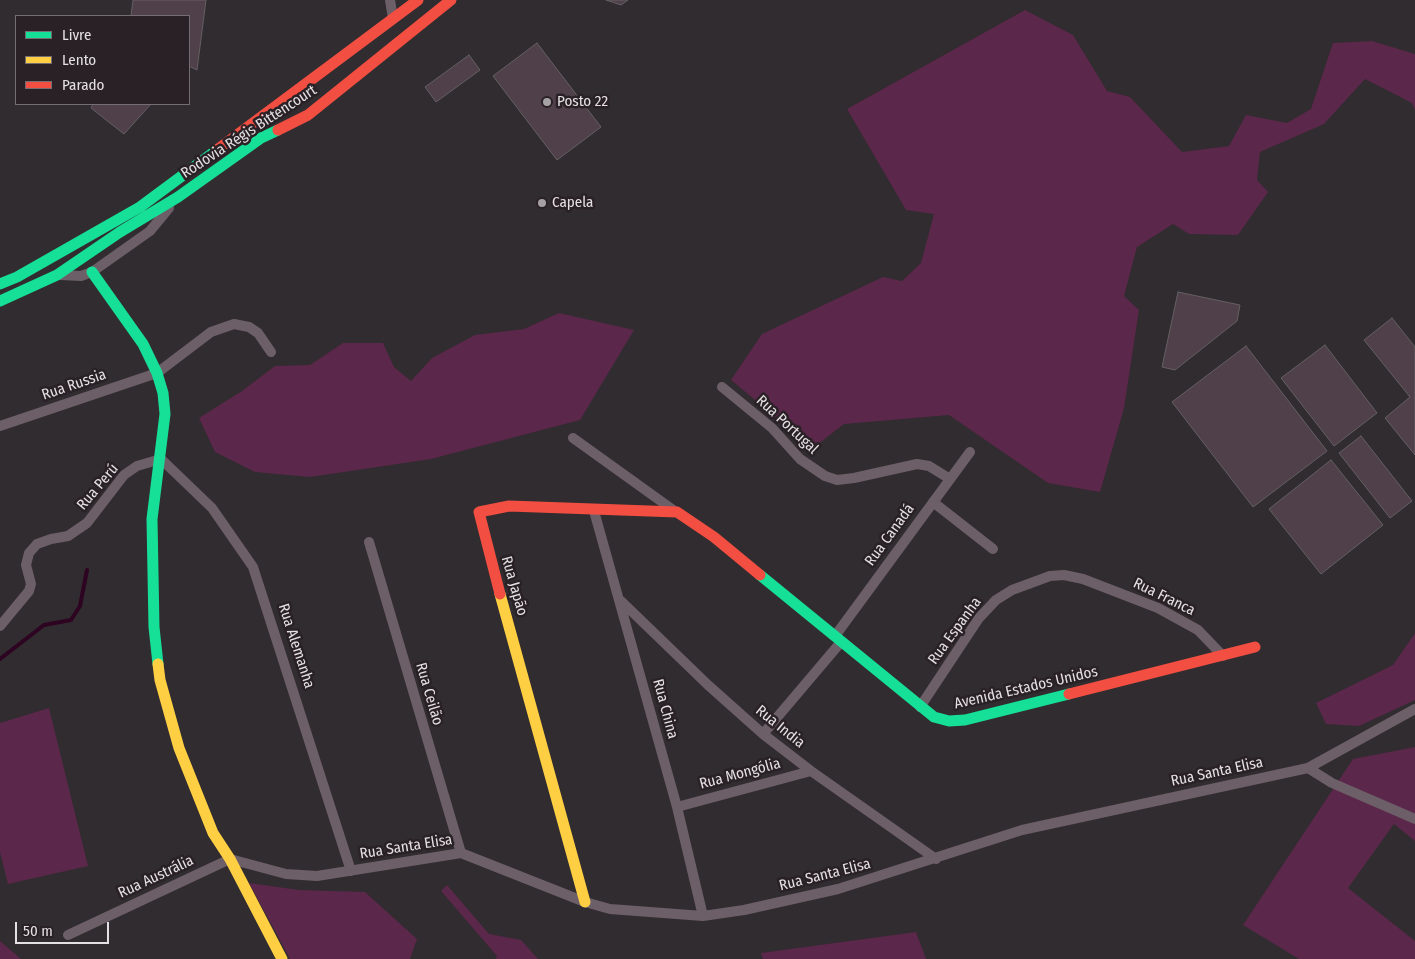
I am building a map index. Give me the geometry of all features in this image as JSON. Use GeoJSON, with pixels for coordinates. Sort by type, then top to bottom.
{"type":"FeatureCollection","features":[{"type":"Feature","properties":{"kind":"main road","name":"Rodovia Régis Bittencourt"},"geometry":{"type":"LineString","coordinates":[[0,284],[17,277],[140,207],[418,0]]}},
{"type":"Feature","properties":{"kind":"main road","name":"Rodovia Régis Bittencourt"},"geometry":{"type":"LineString","coordinates":[[0,301],[57,275],[120,232],[178,197],[261,138],[308,115],[451,0]]}},
{"type":"Feature","properties":{"kind":"main road"},"geometry":{"type":"LineString","coordinates":[[92,272],[138,337],[157,373],[165,414],[161,459],[152,519],[154,627],[160,680],[179,748],[213,833],[230,859],[282,959]]}},
{"type":"Feature","properties":{"kind":"main road","name":"Rua Japão"},"geometry":{"type":"LineString","coordinates":[[585,902],[485,541],[479,512],[509,506],[677,512]]}},
{"type":"Feature","properties":{"kind":"main road","name":"Avenida Estados Unidos"},"geometry":{"type":"LineString","coordinates":[[677,512],[714,537],[920,707],[934,717],[949,721],[965,720],[1255,647]]}},
{"type":"Feature","properties":{"kind":"street"},"geometry":{"type":"LineString","coordinates":[[390,0],[393,19]]}},
{"type":"Feature","properties":{"kind":"street"},"geometry":{"type":"LineString","coordinates":[[57,275],[81,276],[92,272],[150,232],[178,197]]}},
{"type":"Feature","properties":{"kind":"street","name":"Rua Russia"},"geometry":{"type":"LineString","coordinates":[[0,426],[157,373],[211,332],[234,324],[249,327],[258,334],[271,352]]}},
{"type":"Feature","properties":{"kind":"street","name":"Rua Portugal"},"geometry":{"type":"LineString","coordinates":[[722,387],[772,428],[800,459],[825,476],[837,480],[854,478],[917,464],[929,466],[950,479]]}},
{"type":"Feature","properties":{"kind":"street"},"geometry":{"type":"LineString","coordinates":[[573,438],[677,512]]}},
{"type":"Feature","properties":{"kind":"street","name":"Rua Canadá"},"geometry":{"type":"LineString","coordinates":[[763,734],[838,639],[970,452]]}},
{"type":"Feature","properties":{"kind":"street","name":"Rua Perú"},"geometry":{"type":"LineString","coordinates":[[0,626],[30,591],[31,584],[26,566],[29,553],[37,544],[51,538],[68,536],[87,523],[124,475],[137,466],[161,459]]}},
{"type":"Feature","properties":{"kind":"street","name":"Rua Alemanha"},"geometry":{"type":"LineString","coordinates":[[161,459],[212,508],[254,567],[352,871]]}},
{"type":"Feature","properties":{"kind":"street"},"geometry":{"type":"LineString","coordinates":[[933,502],[993,549]]}},
{"type":"Feature","properties":{"kind":"street","name":"Rua China"},"geometry":{"type":"LineString","coordinates":[[594,510],[677,807],[703,916]]}},
{"type":"Feature","properties":{"kind":"street","name":"Rua Ceilão"},"geometry":{"type":"LineString","coordinates":[[369,542],[461,853]]}},
{"type":"Feature","properties":{"kind":"street","name":"Rua Espanha"},"geometry":{"type":"LineString","coordinates":[[920,707],[979,618],[996,600],[1012,590],[1050,576],[1064,574],[1083,579]]}},
{"type":"Feature","properties":{"kind":"street","name":"Rua Franca"},"geometry":{"type":"LineString","coordinates":[[1083,579],[1144,602],[1198,630],[1223,656]]}},
{"type":"Feature","properties":{"kind":"street","name":"Rua India"},"geometry":{"type":"LineString","coordinates":[[620,600],[708,685],[763,734],[811,771],[936,859]]}},
{"type":"Feature","properties":{"kind":"street","name":"Rua Santa Elisa"},"geometry":{"type":"LineString","coordinates":[[230,859],[286,874],[317,876],[461,853],[585,902],[610,909],[703,916],[744,910],[838,889],[1022,830],[1308,768],[1415,709]]}},
{"type":"Feature","properties":{"kind":"street"},"geometry":{"type":"LineString","coordinates":[[1308,768],[1332,783],[1415,819]]}},
{"type":"Feature","properties":{"kind":"street","name":"Rua Mongólia"},"geometry":{"type":"LineString","coordinates":[[677,807],[811,771]]}},
{"type":"Feature","properties":{"kind":"street","name":"Rua Austrália"},"geometry":{"type":"LineString","coordinates":[[68,935],[230,859]]}},
{"type":"Feature","properties":{"kind":"shaded area"},"geometry":{"type":"Polygon","coordinates":[[[1025,10],[1073,35],[1107,91],[1130,97],[1182,152],[1229,146],[1246,115],[1287,123],[1311,109],[1333,43],[1372,41],[1415,54],[1415,110],[1412,103],[1365,79],[1324,124],[1260,152],[1257,180],[1268,192],[1238,235],[1189,234],[1173,224],[1137,247],[1124,296],[1139,310],[1124,408],[1100,492],[1048,483],[949,415],[844,424],[813,448],[731,380],[762,334],[883,277],[902,281],[921,263],[934,214],[906,210],[847,109],[1025,10]]]}},
{"type":"Feature","properties":{"kind":"shaded area"},"geometry":{"type":"Polygon","coordinates":[[[559,313],[634,330],[580,420],[431,459],[310,477],[255,472],[215,452],[199,418],[242,391],[275,366],[310,365],[343,343],[383,343],[394,367],[411,381],[432,358],[475,335],[524,329],[559,313]]]}},
{"type":"Feature","properties":{"kind":"shaded area"},"geometry":{"type":"Polygon","coordinates":[[[1415,633],[1415,700],[1359,726],[1326,724],[1316,703],[1393,665],[1415,633]]]}},
{"type":"Feature","properties":{"kind":"shaded area"},"geometry":{"type":"Polygon","coordinates":[[[49,708],[88,866],[8,884],[0,852],[0,723],[49,708]]]}},
{"type":"Feature","properties":{"kind":"shaded area"},"geometry":{"type":"Polygon","coordinates":[[[1415,747],[1415,841],[1394,824],[1348,888],[1415,941],[1415,959],[1299,959],[1243,925],[1353,759],[1415,747]]]}},
{"type":"Feature","properties":{"kind":"shaded area"},"geometry":{"type":"Polygon","coordinates":[[[249,883],[299,890],[365,892],[417,939],[410,959],[290,959],[249,883]]]}},
{"type":"Feature","properties":{"kind":"shaded area"},"geometry":{"type":"Polygon","coordinates":[[[447,885],[489,934],[521,940],[538,959],[496,959],[497,956],[441,891],[447,885]]]}},
{"type":"Feature","properties":{"kind":"shaded area"},"geometry":{"type":"Polygon","coordinates":[[[916,932],[926,959],[763,959],[761,953],[916,932]]]}},
{"type":"Feature","properties":{"kind":"shaded area"},"geometry":{"type":"Polygon","coordinates":[[[0,941],[21,959],[0,959],[0,941]]]}},
{"type":"Feature","properties":{"kind":"building"},"geometry":{"type":"Polygon","coordinates":[[[133,0],[206,0],[197,70],[190,66],[190,15],[131,15],[133,0]]]}},
{"type":"Feature","properties":{"kind":"building"},"geometry":{"type":"Polygon","coordinates":[[[606,0],[628,0],[621,5],[606,0]]]}},
{"type":"Feature","properties":{"kind":"building","name":"Posto 22"},"geometry":{"type":"Polygon","coordinates":[[[537,43],[601,127],[557,160],[493,76],[537,43]]]}},
{"type":"Feature","properties":{"kind":"building"},"geometry":{"type":"Polygon","coordinates":[[[469,55],[480,70],[436,102],[425,87],[469,55]]]}},
{"type":"Feature","properties":{"kind":"building"},"geometry":{"type":"Polygon","coordinates":[[[92,105],[150,105],[124,134],[91,108],[92,105]]]}},
{"type":"Feature","properties":{"kind":"building"},"geometry":{"type":"Polygon","coordinates":[[[1178,292],[1240,305],[1237,321],[1175,370],[1162,367],[1178,292]]]}},
{"type":"Feature","properties":{"kind":"building"},"geometry":{"type":"Polygon","coordinates":[[[1392,318],[1415,347],[1415,455],[1385,418],[1410,397],[1364,340],[1392,318]]]}},
{"type":"Feature","properties":{"kind":"building"},"geometry":{"type":"Polygon","coordinates":[[[1325,345],[1377,413],[1334,446],[1281,378],[1325,345]]]}},
{"type":"Feature","properties":{"kind":"building"},"geometry":{"type":"Polygon","coordinates":[[[1246,346],[1327,451],[1253,507],[1172,402],[1246,346]]]}},
{"type":"Feature","properties":{"kind":"building"},"geometry":{"type":"Polygon","coordinates":[[[1361,436],[1412,501],[1390,518],[1339,453],[1361,436]]]}},
{"type":"Feature","properties":{"kind":"building"},"geometry":{"type":"Polygon","coordinates":[[[1331,460],[1383,525],[1321,574],[1269,509],[1331,460]]]}},
{"type":"Feature","properties":{"kind":"waterway"},"geometry":{"type":"LineString","coordinates":[[0,659],[44,625],[71,620],[80,606],[87,570]]}},
{"type":"Feature","properties":{"kind":"traffic: fast"},"geometry":{"type":"LineString","coordinates":[[0,301],[57,275],[120,232],[178,197],[261,138],[278,130]]}},
{"type":"Feature","properties":{"kind":"traffic: fast"},"geometry":{"type":"LineString","coordinates":[[0,284],[17,277],[140,207],[217,150]]}},
{"type":"Feature","properties":{"kind":"traffic: fast"},"geometry":{"type":"LineString","coordinates":[[92,272],[143,344],[157,373],[163,393],[165,414],[152,519],[154,627],[158,664]]}},
{"type":"Feature","properties":{"kind":"traffic: fast"},"geometry":{"type":"LineString","coordinates":[[760,575],[934,717],[949,721],[965,720],[1069,694]]}},
{"type":"Feature","properties":{"kind":"traffic: slow"},"geometry":{"type":"LineString","coordinates":[[500,594],[585,902]]}},
{"type":"Feature","properties":{"kind":"traffic: slow"},"geometry":{"type":"LineString","coordinates":[[158,664],[160,680],[179,748],[213,833],[230,859],[282,959]]}},
{"type":"Feature","properties":{"kind":"traffic: jam"},"geometry":{"type":"LineString","coordinates":[[217,150],[418,0]]}},
{"type":"Feature","properties":{"kind":"traffic: jam"},"geometry":{"type":"LineString","coordinates":[[278,130],[308,115],[451,0]]}},
{"type":"Feature","properties":{"kind":"traffic: jam"},"geometry":{"type":"LineString","coordinates":[[500,594],[479,512],[509,506],[677,512],[714,537],[760,575]]}},
{"type":"Feature","properties":{"kind":"traffic: jam"},"geometry":{"type":"LineString","coordinates":[[1069,694],[1255,647]]}},
{"type":"Feature","properties":{"kind":"place","name":"Posto 22"},"geometry":{"type":"Point","coordinates":[547,102]}},
{"type":"Feature","properties":{"kind":"place","name":"Capela"},"geometry":{"type":"Point","coordinates":[542,203]}}]}
